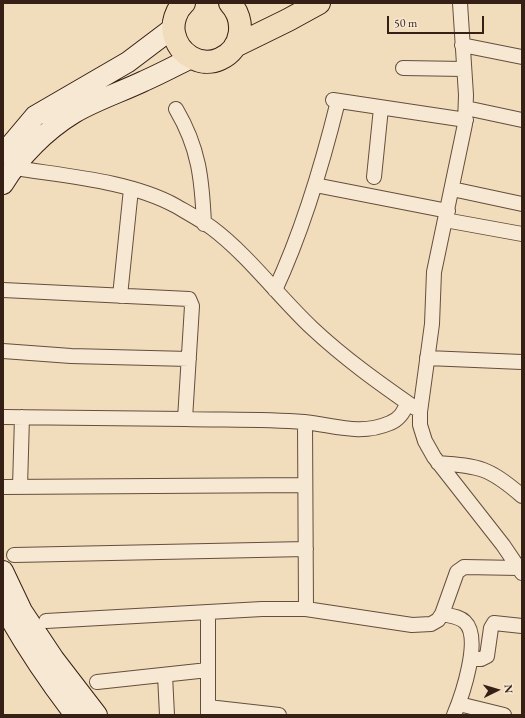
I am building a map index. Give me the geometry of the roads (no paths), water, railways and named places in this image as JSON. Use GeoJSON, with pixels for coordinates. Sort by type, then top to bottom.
{"type":"FeatureCollection","features":[{"type":"Feature","properties":{"kind":"highway"},"geometry":{"type":"LineString","coordinates":[[177,12],[176,40],[182,52],[191,58],[210,62],[229,54],[240,37],[241,27],[239,17],[230,3]]}},
{"type":"Feature","properties":{"kind":"highway"},"geometry":{"type":"LineString","coordinates":[[235,46],[319,3]]}},
{"type":"Feature","properties":{"kind":"main road"},"geometry":{"type":"LineString","coordinates":[[3,184],[9,161],[35,116],[128,62],[177,12]]}},
{"type":"Feature","properties":{"kind":"main road"},"geometry":{"type":"LineString","coordinates":[[9,161],[26,154],[53,127],[75,112],[108,96],[143,82],[191,58]]}},
{"type":"Feature","properties":{"kind":"main road"},"geometry":{"type":"LineString","coordinates":[[3,571],[22,611],[54,659],[97,715]]}},
{"type":"Feature","properties":{"kind":"main road"},"geometry":{"type":"LineString","coordinates":[[3,606],[23,642],[75,715]]}},
{"type":"Feature","properties":{"kind":"street"},"geometry":{"type":"LineString","coordinates":[[460,3],[466,114],[463,140],[434,272],[432,324],[420,412],[420,425],[424,441],[438,463],[503,545],[520,570]]}},
{"type":"Feature","properties":{"kind":"street"},"geometry":{"type":"LineString","coordinates":[[462,45],[522,57]]}},
{"type":"Feature","properties":{"kind":"street"},"geometry":{"type":"LineString","coordinates":[[403,68],[464,69]]}},
{"type":"Feature","properties":{"kind":"street"},"geometry":{"type":"LineString","coordinates":[[275,290],[289,259],[315,186],[335,100],[381,108],[466,114],[522,120]]}},
{"type":"Feature","properties":{"kind":"street"},"geometry":{"type":"LineString","coordinates":[[374,177],[381,108]]}},
{"type":"Feature","properties":{"kind":"street"},"geometry":{"type":"LineString","coordinates":[[176,109],[191,138],[197,157],[202,191],[204,224]]}},
{"type":"Feature","properties":{"kind":"street"},"geometry":{"type":"LineString","coordinates":[[9,161],[140,191],[175,205],[212,228],[341,354],[420,412]]}},
{"type":"Feature","properties":{"kind":"street"},"geometry":{"type":"LineString","coordinates":[[315,186],[446,215],[522,234]]}},
{"type":"Feature","properties":{"kind":"street"},"geometry":{"type":"LineString","coordinates":[[120,296],[131,189]]}},
{"type":"Feature","properties":{"kind":"street"},"geometry":{"type":"LineString","coordinates":[[452,189],[522,204]]}},
{"type":"Feature","properties":{"kind":"street"},"geometry":{"type":"LineString","coordinates":[[3,290],[189,299],[192,306],[185,419]]}},
{"type":"Feature","properties":{"kind":"street"},"geometry":{"type":"LineString","coordinates":[[3,351],[71,356],[189,359]]}},
{"type":"Feature","properties":{"kind":"street"},"geometry":{"type":"LineString","coordinates":[[428,358],[522,362]]}},
{"type":"Feature","properties":{"kind":"street"},"geometry":{"type":"LineString","coordinates":[[3,417],[305,422],[345,429],[361,430],[391,423],[399,418],[403,413],[407,403]]}},
{"type":"Feature","properties":{"kind":"street"},"geometry":{"type":"LineString","coordinates":[[20,487],[22,417]]}},
{"type":"Feature","properties":{"kind":"street"},"geometry":{"type":"LineString","coordinates":[[305,422],[306,609]]}},
{"type":"Feature","properties":{"kind":"street"},"geometry":{"type":"LineString","coordinates":[[438,463],[470,465],[483,468],[496,475],[522,496]]}},
{"type":"Feature","properties":{"kind":"street"},"geometry":{"type":"LineString","coordinates":[[3,487],[305,486]]}},
{"type":"Feature","properties":{"kind":"street"},"geometry":{"type":"LineString","coordinates":[[14,555],[306,549]]}},
{"type":"Feature","properties":{"kind":"street"},"geometry":{"type":"LineString","coordinates":[[46,621],[262,609],[306,609],[412,624],[431,624],[438,620],[442,614],[457,572],[464,566],[520,570]]}},
{"type":"Feature","properties":{"kind":"street"},"geometry":{"type":"LineString","coordinates":[[208,612],[208,711],[280,715]]}},
{"type":"Feature","properties":{"kind":"street"},"geometry":{"type":"LineString","coordinates":[[442,614],[461,618],[469,626],[472,635],[471,659],[457,710],[501,715]]}},
{"type":"Feature","properties":{"kind":"street"},"geometry":{"type":"LineString","coordinates":[[471,659],[481,659],[486,656],[492,624],[496,623],[522,626]]}},
{"type":"Feature","properties":{"kind":"street"},"geometry":{"type":"LineString","coordinates":[[97,682],[208,670]]}},
{"type":"Feature","properties":{"kind":"street"},"geometry":{"type":"LineString","coordinates":[[165,675],[167,715]]}}]}
